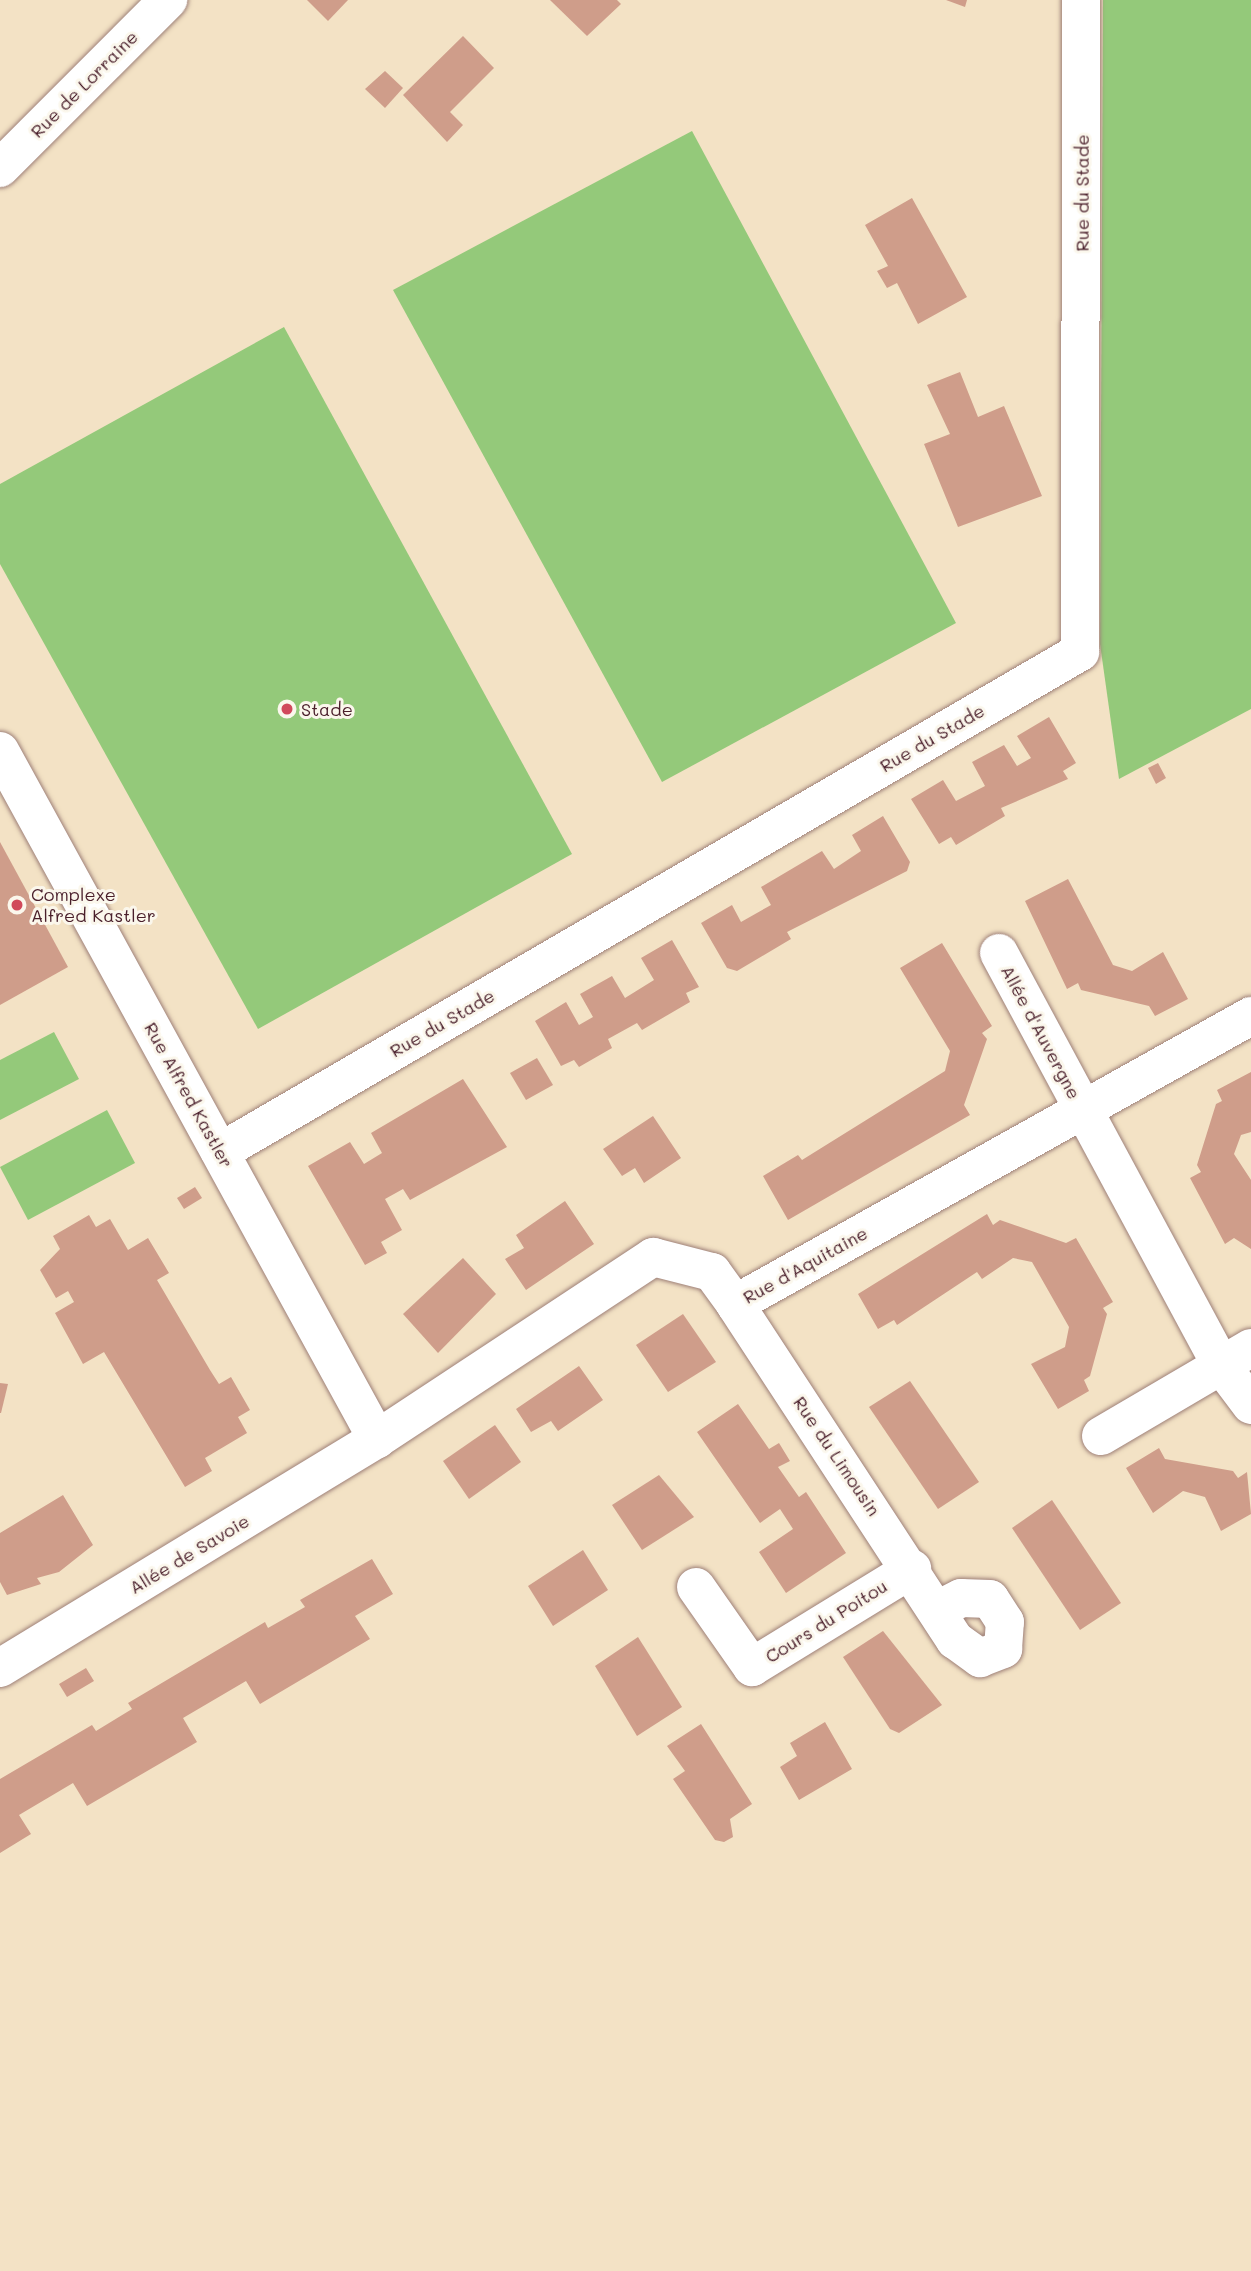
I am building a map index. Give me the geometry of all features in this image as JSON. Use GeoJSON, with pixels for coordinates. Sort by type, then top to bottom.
{"type":"FeatureCollection","features":[{"type":"Feature","properties":{"kind":"street","name":"Rue de Lorraine"},"geometry":{"type":"LineString","coordinates":[[0,168],[168,0]]}},
{"type":"Feature","properties":{"kind":"street","name":"Rue du Stade"},"geometry":{"type":"LineString","coordinates":[[220,1152],[1080,652],[1081,0]]}},
{"type":"Feature","properties":{"kind":"street","name":"Rue Alfred Kastler"},"geometry":{"type":"LineString","coordinates":[[0,751],[377,1439]]}},
{"type":"Feature","properties":{"kind":"street","name":"Allée d'Auvergne"},"geometry":{"type":"LineString","coordinates":[[999,953],[1083,1111],[1236,1356],[1251,1405]]}},
{"type":"Feature","properties":{"kind":"street","name":"Rue d'Aquitaine"},"geometry":{"type":"LineString","coordinates":[[377,1439],[653,1257],[712,1272],[736,1304],[1251,1016]]}},
{"type":"Feature","properties":{"kind":"street","name":"Rue du Limousin"},"geometry":{"type":"LineString","coordinates":[[736,1304],[937,1610]]}},
{"type":"Feature","properties":{"kind":"street"},"geometry":{"type":"LineString","coordinates":[[1101,1436],[1236,1356]]}},
{"type":"Feature","properties":{"kind":"street","name":"Allée de Savoie"},"geometry":{"type":"LineString","coordinates":[[0,1668],[377,1439]]}},
{"type":"Feature","properties":{"kind":"street","name":"Cours du Poitou"},"geometry":{"type":"LineString","coordinates":[[696,1587],[752,1667],[912,1569]]}},
{"type":"Feature","properties":{"kind":"green space"},"geometry":{"type":"Polygon","coordinates":[[[1103,0],[1251,0],[1251,709],[1119,779],[1100,644],[1103,0]]]}},
{"type":"Feature","properties":{"kind":"green space"},"geometry":{"type":"Polygon","coordinates":[[[692,131],[956,623],[662,782],[393,290],[692,131]]]}},
{"type":"Feature","properties":{"kind":"green space","name":"Stade"},"geometry":{"type":"Polygon","coordinates":[[[284,327],[572,854],[258,1029],[0,564],[0,484],[284,327]]]}},
{"type":"Feature","properties":{"kind":"green space"},"geometry":{"type":"Polygon","coordinates":[[[54,1032],[79,1079],[0,1120],[0,1060],[54,1032]]]}},
{"type":"Feature","properties":{"kind":"green space"},"geometry":{"type":"Polygon","coordinates":[[[107,1110],[135,1163],[28,1220],[0,1167],[107,1110]]]}},
{"type":"Feature","properties":{"kind":"building"},"geometry":{"type":"Polygon","coordinates":[[[307,0],[348,0],[328,21],[307,0]]]}},
{"type":"Feature","properties":{"kind":"building"},"geometry":{"type":"Polygon","coordinates":[[[550,0],[617,0],[621,4],[587,36],[550,0]]]}},
{"type":"Feature","properties":{"kind":"building"},"geometry":{"type":"Polygon","coordinates":[[[946,0],[967,0],[965,7],[946,0]]]}},
{"type":"Feature","properties":{"kind":"building"},"geometry":{"type":"Polygon","coordinates":[[[463,36],[494,68],[450,112],[463,125],[447,142],[403,95],[463,36]]]}},
{"type":"Feature","properties":{"kind":"building"},"geometry":{"type":"Polygon","coordinates":[[[385,71],[403,88],[385,108],[365,89],[385,71]]]}},
{"type":"Feature","properties":{"kind":"building"},"geometry":{"type":"Polygon","coordinates":[[[912,198],[967,297],[918,324],[897,283],[887,288],[877,271],[888,266],[865,225],[912,198]]]}},
{"type":"Feature","properties":{"kind":"building"},"geometry":{"type":"Polygon","coordinates":[[[960,372],[978,417],[1004,406],[1042,496],[958,527],[924,444],[950,434],[927,385],[960,372]]]}},
{"type":"Feature","properties":{"kind":"building"},"geometry":{"type":"Polygon","coordinates":[[[1049,717],[1076,763],[1063,771],[1068,779],[1001,808],[1005,816],[956,845],[951,837],[939,844],[911,799],[943,780],[956,801],[985,786],[972,762],[1004,745],[1017,766],[1031,758],[1017,736],[1049,717]]]}},
{"type":"Feature","properties":{"kind":"building"},"geometry":{"type":"Polygon","coordinates":[[[1158,763],[1166,778],[1156,784],[1148,768],[1158,763]]]}},
{"type":"Feature","properties":{"kind":"building"},"geometry":{"type":"Polygon","coordinates":[[[883,816],[910,862],[907,871],[787,932],[791,939],[737,971],[727,968],[701,923],[732,905],[741,922],[771,905],[761,887],[822,851],[834,869],[861,851],[852,835],[883,816]]]}},
{"type":"Feature","properties":{"kind":"building","name":"Complexe Alfred Kastler"},"geometry":{"type":"Polygon","coordinates":[[[0,842],[68,967],[0,1005],[0,842]]]}},
{"type":"Feature","properties":{"kind":"building"},"geometry":{"type":"Polygon","coordinates":[[[1068,879],[1113,965],[1132,971],[1163,952],[1188,999],[1155,1016],[1149,1006],[1081,990],[1078,983],[1067,989],[1025,901],[1068,879]]]}},
{"type":"Feature","properties":{"kind":"building"},"geometry":{"type":"Polygon","coordinates":[[[672,940],[699,987],[686,993],[690,1002],[642,1030],[637,1023],[608,1039],[612,1048],[579,1067],[574,1060],[561,1066],[535,1021],[566,1002],[579,1025],[593,1017],[580,994],[612,976],[625,998],[654,980],[641,958],[672,940]]]}},
{"type":"Feature","properties":{"kind":"building"},"geometry":{"type":"Polygon","coordinates":[[[942,943],[992,1026],[982,1033],[987,1039],[964,1105],[970,1115],[788,1220],[763,1176],[798,1155],[802,1160],[945,1071],[950,1051],[900,968],[942,943]]]}},
{"type":"Feature","properties":{"kind":"building"},"geometry":{"type":"Polygon","coordinates":[[[537,1058],[553,1085],[526,1100],[510,1073],[537,1058]]]}},
{"type":"Feature","properties":{"kind":"building"},"geometry":{"type":"Polygon","coordinates":[[[1251,1072],[1251,1132],[1241,1135],[1234,1154],[1251,1180],[1251,1249],[1234,1238],[1225,1244],[1190,1178],[1201,1172],[1197,1165],[1216,1104],[1222,1101],[1217,1090],[1251,1072]]]}},
{"type":"Feature","properties":{"kind":"building"},"geometry":{"type":"Polygon","coordinates":[[[463,1079],[507,1147],[410,1200],[403,1189],[385,1199],[402,1230],[381,1242],[387,1253],[365,1265],[308,1166],[350,1142],[364,1164],[382,1153],[371,1133],[463,1079]]]}},
{"type":"Feature","properties":{"kind":"building"},"geometry":{"type":"Polygon","coordinates":[[[653,1116],[681,1158],[644,1183],[635,1168],[622,1176],[603,1149],[653,1116]]]}},
{"type":"Feature","properties":{"kind":"building"},"geometry":{"type":"Polygon","coordinates":[[[195,1187],[202,1198],[184,1209],[177,1198],[195,1187]]]}},
{"type":"Feature","properties":{"kind":"building"},"geometry":{"type":"Polygon","coordinates":[[[565,1201],[594,1244],[526,1290],[505,1259],[524,1248],[516,1235],[565,1201]]]}},
{"type":"Feature","properties":{"kind":"building"},"geometry":{"type":"Polygon","coordinates":[[[987,1214],[993,1225],[1000,1220],[1066,1243],[1076,1238],[1113,1302],[1103,1308],[1107,1314],[1090,1376],[1084,1380],[1089,1391],[1058,1409],[1031,1364],[1065,1347],[1069,1327],[1032,1262],[1013,1258],[982,1279],[977,1272],[897,1325],[894,1320],[878,1329],[858,1294],[987,1214]]]}},
{"type":"Feature","properties":{"kind":"building"},"geometry":{"type":"Polygon","coordinates":[[[89,1215],[96,1227],[110,1219],[128,1250],[148,1238],[169,1273],[157,1280],[210,1370],[219,1384],[231,1377],[250,1410],[238,1417],[247,1433],[205,1458],[212,1471],[185,1487],[104,1352],[83,1364],[55,1313],[74,1302],[68,1291],[56,1298],[40,1270],[60,1249],[53,1236],[89,1215]]]}},
{"type":"Feature","properties":{"kind":"building"},"geometry":{"type":"Polygon","coordinates":[[[463,1258],[496,1294],[438,1353],[403,1314],[463,1258]]]}},
{"type":"Feature","properties":{"kind":"building"},"geometry":{"type":"Polygon","coordinates":[[[683,1314],[716,1362],[668,1392],[636,1345],[683,1314]]]}},
{"type":"Feature","properties":{"kind":"building"},"geometry":{"type":"Polygon","coordinates":[[[579,1366],[603,1400],[558,1431],[551,1421],[531,1432],[516,1409],[579,1366]]]}},
{"type":"Feature","properties":{"kind":"building"},"geometry":{"type":"Polygon","coordinates":[[[910,1381],[979,1482],[938,1509],[869,1407],[910,1381]]]}},
{"type":"Feature","properties":{"kind":"building"},"geometry":{"type":"Polygon","coordinates":[[[0,1383],[8,1384],[1,1413],[0,1413],[0,1383]]]}},
{"type":"Feature","properties":{"kind":"building"},"geometry":{"type":"Polygon","coordinates":[[[738,1404],[769,1449],[779,1443],[790,1461],[778,1467],[799,1497],[806,1492],[846,1553],[786,1593],[759,1552],[793,1529],[780,1509],[760,1523],[697,1432],[738,1404]]]}},
{"type":"Feature","properties":{"kind":"building"},"geometry":{"type":"Polygon","coordinates":[[[495,1425],[521,1462],[469,1499],[443,1461],[495,1425]]]}},
{"type":"Feature","properties":{"kind":"building"},"geometry":{"type":"Polygon","coordinates":[[[1159,1448],[1165,1459],[1233,1471],[1238,1478],[1247,1472],[1251,1514],[1221,1531],[1205,1497],[1183,1491],[1153,1513],[1126,1468],[1159,1448]]]}},
{"type":"Feature","properties":{"kind":"building"},"geometry":{"type":"Polygon","coordinates":[[[659,1475],[694,1517],[642,1550],[612,1505],[659,1475]]]}},
{"type":"Feature","properties":{"kind":"building"},"geometry":{"type":"Polygon","coordinates":[[[63,1495],[93,1545],[59,1572],[37,1578],[41,1584],[7,1595],[0,1582],[0,1533],[63,1495]]]}},
{"type":"Feature","properties":{"kind":"building"},"geometry":{"type":"Polygon","coordinates":[[[1052,1500],[1121,1603],[1080,1630],[1012,1528],[1052,1500]]]}},
{"type":"Feature","properties":{"kind":"building"},"geometry":{"type":"Polygon","coordinates":[[[583,1550],[608,1590],[553,1626],[528,1586],[583,1550]]]}},
{"type":"Feature","properties":{"kind":"building"},"geometry":{"type":"Polygon","coordinates":[[[372,1559],[393,1594],[355,1616],[370,1639],[260,1704],[246,1681],[183,1718],[197,1742],[87,1806],[73,1783],[19,1815],[31,1834],[0,1853],[0,1779],[92,1725],[96,1731],[132,1709],[128,1703],[265,1622],[268,1628],[305,1607],[300,1600],[372,1559]]]}},
{"type":"Feature","properties":{"kind":"building"},"geometry":{"type":"Polygon","coordinates":[[[883,1631],[942,1705],[899,1733],[890,1729],[843,1657],[883,1631]]]}},
{"type":"Feature","properties":{"kind":"building"},"geometry":{"type":"Polygon","coordinates":[[[638,1637],[682,1707],[637,1736],[595,1666],[638,1637]]]}},
{"type":"Feature","properties":{"kind":"building"},"geometry":{"type":"Polygon","coordinates":[[[86,1668],[94,1681],[67,1697],[59,1684],[86,1668]]]}},
{"type":"Feature","properties":{"kind":"building"},"geometry":{"type":"Polygon","coordinates":[[[825,1722],[852,1769],[799,1800],[780,1767],[797,1756],[790,1743],[825,1722]]]}},
{"type":"Feature","properties":{"kind":"building"},"geometry":{"type":"Polygon","coordinates":[[[701,1724],[752,1804],[730,1819],[733,1837],[724,1842],[715,1840],[673,1779],[685,1771],[667,1746],[701,1724]]]}},
{"type":"Feature","properties":{"kind":"place","name":"Stade"},"geometry":{"type":"Point","coordinates":[287,709]}},
{"type":"Feature","properties":{"kind":"place","name":"Complexe Alfred Kastler"},"geometry":{"type":"Point","coordinates":[17,905]}}]}
